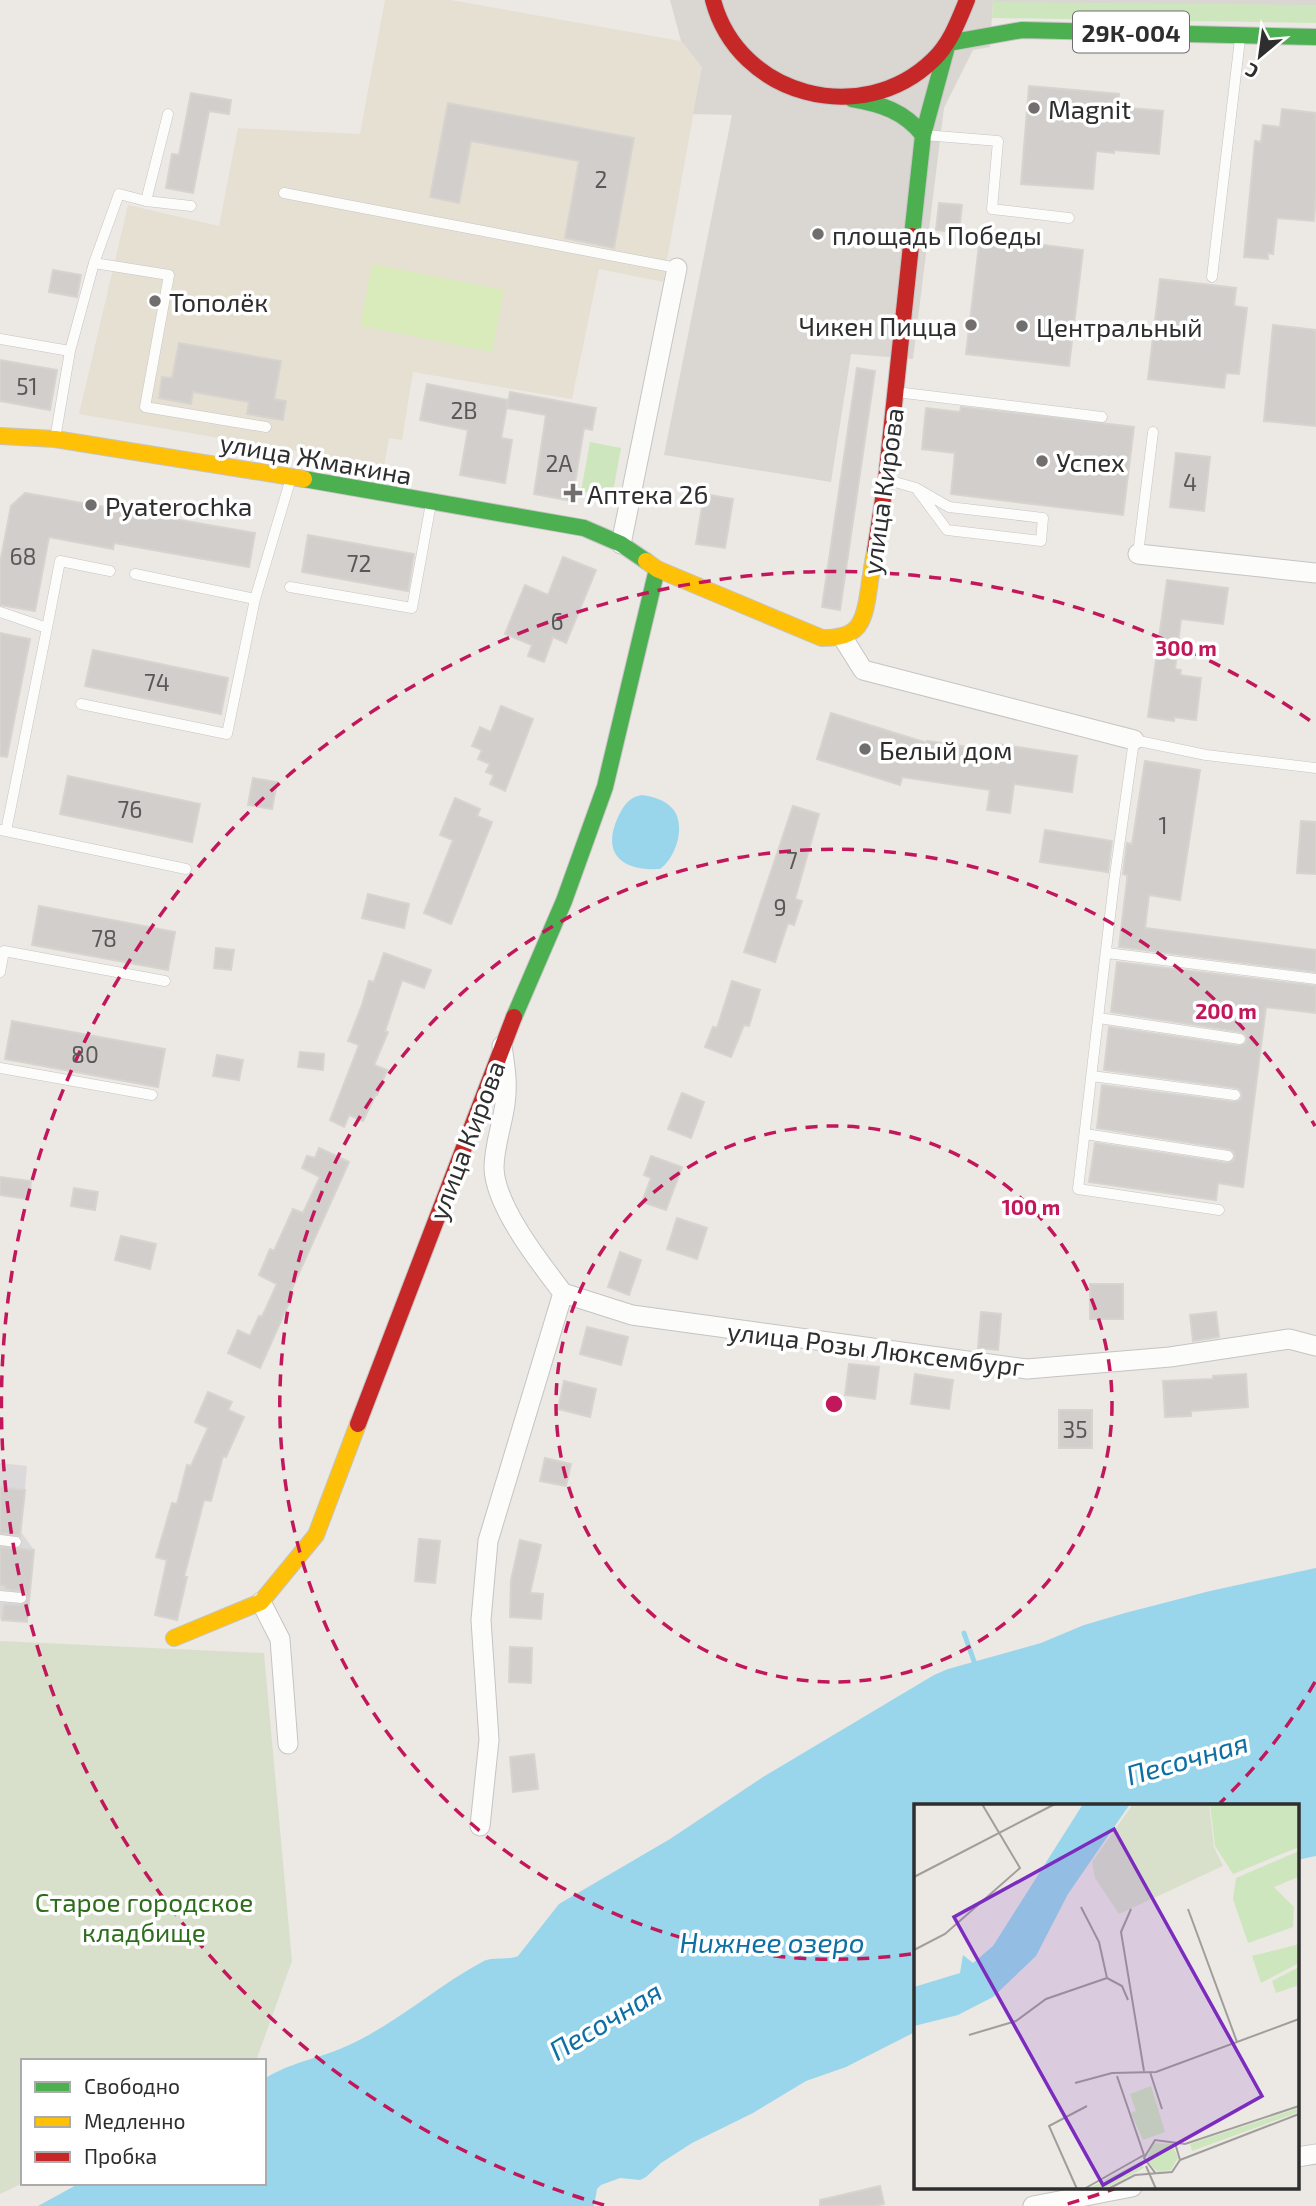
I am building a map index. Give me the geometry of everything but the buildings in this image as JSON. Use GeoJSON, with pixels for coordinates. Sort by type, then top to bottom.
{"type":"FeatureCollection","features":[{"type":"Feature","properties":{"kind":"street"},"geometry":{"type":"LineString","coordinates":[[698,0],[734,46],[761,73],[794,91],[832,99],[881,104],[914,122],[923,135]]}},
{"type":"Feature","properties":{"kind":"street"},"geometry":{"type":"LineString","coordinates":[[713,0],[723,27],[734,46]]}},
{"type":"Feature","properties":{"kind":"street"},"geometry":{"type":"LineString","coordinates":[[852,99],[903,82],[929,65],[948,43],[967,0]]}},
{"type":"Feature","properties":{"kind":"street","name":"29К-004"},"geometry":{"type":"LineString","coordinates":[[948,43],[1022,30],[1316,37]]}},
{"type":"Feature","properties":{"kind":"street","name":"улица Кирова"},"geometry":{"type":"LineString","coordinates":[[843,638],[855,630],[864,618],[886,480],[923,135],[948,43]]}},
{"type":"Feature","properties":{"kind":"street"},"geometry":{"type":"LineString","coordinates":[[677,268],[621,544],[657,569],[822,638],[843,638],[863,670],[1134,740]]}},
{"type":"Feature","properties":{"kind":"street","name":"улица Жмакина"},"geometry":{"type":"LineString","coordinates":[[0,436],[55,439],[291,477],[584,528],[621,544]]}},
{"type":"Feature","properties":{"kind":"street"},"geometry":{"type":"LineString","coordinates":[[1138,554],[1316,573]]}},
{"type":"Feature","properties":{"kind":"street","name":"улица Кирова"},"geometry":{"type":"LineString","coordinates":[[174,1638],[261,1602],[316,1535],[502,1045],[564,901],[605,787],[657,569]]}},
{"type":"Feature","properties":{"kind":"street"},"geometry":{"type":"LineString","coordinates":[[480,1826],[489,1740],[481,1620],[488,1541],[563,1293],[530,1251],[498,1188],[494,1169],[505,1105],[507,1075],[502,1045]]}},
{"type":"Feature","properties":{"kind":"street","name":"улица Розы Люксембург"},"geometry":{"type":"LineString","coordinates":[[563,1293],[632,1315],[1027,1369],[1170,1357],[1289,1339],[1316,1346]]}},
{"type":"Feature","properties":{"kind":"street"},"geometry":{"type":"LineString","coordinates":[[261,1602],[280,1639],[288,1744]]}},
{"type":"Feature","properties":{"kind":"street"},"geometry":{"type":"LineString","coordinates":[[1298,2157],[1316,2154]]}},
{"type":"Feature","properties":{"kind":"street"},"geometry":{"type":"LineString","coordinates":[[1033,2206],[1127,2188]]}},
{"type":"Feature","properties":{"kind":"lane"},"geometry":{"type":"LineString","coordinates":[[1212,277],[1240,35]]}},
{"type":"Feature","properties":{"kind":"lane"},"geometry":{"type":"LineString","coordinates":[[146,201],[168,114]]}},
{"type":"Feature","properties":{"kind":"lane"},"geometry":{"type":"LineString","coordinates":[[923,135],[998,141],[992,209],[1069,218]]}},
{"type":"Feature","properties":{"kind":"lane"},"geometry":{"type":"LineString","coordinates":[[284,193],[677,268]]}},
{"type":"Feature","properties":{"kind":"lane"},"geometry":{"type":"LineString","coordinates":[[55,439],[70,351],[94,263],[119,194],[146,201],[191,206]]}},
{"type":"Feature","properties":{"kind":"lane"},"geometry":{"type":"LineString","coordinates":[[94,263],[169,275],[145,407],[266,427]]}},
{"type":"Feature","properties":{"kind":"lane"},"geometry":{"type":"LineString","coordinates":[[0,339],[70,351]]}},
{"type":"Feature","properties":{"kind":"lane"},"geometry":{"type":"LineString","coordinates":[[896,392],[1102,416]]}},
{"type":"Feature","properties":{"kind":"lane"},"geometry":{"type":"LineString","coordinates":[[1138,554],[1153,432]]}},
{"type":"Feature","properties":{"kind":"lane"},"geometry":{"type":"LineString","coordinates":[[82,704],[227,734],[255,599],[291,477]]}},
{"type":"Feature","properties":{"kind":"lane"},"geometry":{"type":"LineString","coordinates":[[886,480],[916,488],[949,507],[1044,518],[1041,541],[947,530],[916,488]]}},
{"type":"Feature","properties":{"kind":"lane"},"geometry":{"type":"LineString","coordinates":[[290,587],[412,608],[431,503]]}},
{"type":"Feature","properties":{"kind":"lane"},"geometry":{"type":"LineString","coordinates":[[110,571],[60,561],[3,831],[186,869]]}},
{"type":"Feature","properties":{"kind":"lane"},"geometry":{"type":"LineString","coordinates":[[135,574],[255,599]]}},
{"type":"Feature","properties":{"kind":"lane"},"geometry":{"type":"LineString","coordinates":[[0,612],[47,628]]}},
{"type":"Feature","properties":{"kind":"lane"},"geometry":{"type":"LineString","coordinates":[[1219,1210],[1078,1189],[1134,740],[1206,755],[1316,768]]}},
{"type":"Feature","properties":{"kind":"lane"},"geometry":{"type":"LineString","coordinates":[[0,972],[4,951],[165,981]]}},
{"type":"Feature","properties":{"kind":"lane"},"geometry":{"type":"LineString","coordinates":[[1107,953],[1316,979]]}},
{"type":"Feature","properties":{"kind":"lane"},"geometry":{"type":"LineString","coordinates":[[1099,1018],[1240,1039]]}},
{"type":"Feature","properties":{"kind":"lane"},"geometry":{"type":"LineString","coordinates":[[0,1068],[152,1095]]}},
{"type":"Feature","properties":{"kind":"lane"},"geometry":{"type":"LineString","coordinates":[[1092,1076],[1235,1095]]}},
{"type":"Feature","properties":{"kind":"lane"},"geometry":{"type":"LineString","coordinates":[[1085,1134],[1228,1156]]}},
{"type":"Feature","properties":{"kind":"lane"},"geometry":{"type":"LineString","coordinates":[[0,1540],[16,1542]]}},
{"type":"Feature","properties":{"kind":"lane"},"geometry":{"type":"LineString","coordinates":[[0,1596],[21,1598]]}},
{"type":"Feature","properties":{"kind":"shaded area"},"geometry":{"type":"Polygon","coordinates":[[[385,0],[451,0],[681,41],[702,67],[663,282],[599,269],[572,399],[413,372],[402,440],[389,438],[384,466],[79,414],[128,205],[219,226],[238,128],[360,134],[385,0]]]}},
{"type":"Feature","properties":{"kind":"shaded area","name":"площадь Победы"},"geometry":{"type":"Polygon","coordinates":[[[670,0],[993,0],[990,47],[973,50],[944,108],[913,359],[851,354],[831,482],[664,455],[732,115],[693,114],[702,67],[681,41],[670,0]]]}},
{"type":"Feature","properties":{"kind":"shaded area"},"geometry":{"type":"Polygon","coordinates":[[[1316,0],[1316,5],[995,2],[1316,0]]]}},
{"type":"Feature","properties":{"kind":"shaded area"},"geometry":{"type":"Polygon","coordinates":[[[0,1463],[27,1466],[21,1532],[34,1550],[27,1622],[0,1619],[0,1463]]]}},
{"type":"Feature","properties":{"kind":"green space"},"geometry":{"type":"Polygon","coordinates":[[[993,0],[1316,0],[1316,23],[992,18],[993,0]]]}},
{"type":"Feature","properties":{"kind":"green space"},"geometry":{"type":"Polygon","coordinates":[[[372,264],[504,290],[492,352],[360,326],[372,264]]]}},
{"type":"Feature","properties":{"kind":"green space"},"geometry":{"type":"Polygon","coordinates":[[[590,442],[621,448],[612,497],[581,491],[590,442]]]}},
{"type":"Feature","properties":{"kind":"green space","name":"Старое городское кладбище"},"geometry":{"type":"Polygon","coordinates":[[[0,1641],[264,1653],[292,1961],[257,2059],[21,2059],[21,2184],[0,2194],[0,1641]]]}},
{"type":"Feature","properties":{"kind":"water"},"geometry":{"type":"Polygon","coordinates":[[[642,795],[669,805],[679,823],[675,849],[660,869],[635,867],[618,858],[614,850],[613,830],[622,809],[627,802],[642,795]]]}},
{"type":"Feature","properties":{"kind":"water","name":"Нижнее озеро"},"geometry":{"type":"Polygon","coordinates":[[[1316,1568],[1316,1856],[1298,1860],[1298,1804],[914,1804],[914,2033],[846,2067],[806,2081],[753,2113],[692,2143],[640,2180],[620,2178],[601,2185],[597,2189],[594,2206],[38,2206],[76,2185],[266,2185],[266,2078],[284,2068],[367,2036],[482,1962],[518,1956],[559,1904],[670,1839],[763,1777],[934,1675],[1041,1643],[1084,1625],[1210,1591],[1316,1568]]]}},
{"type":"Feature","properties":{"kind":"waterway"},"geometry":{"type":"LineString","coordinates":[[964,1633],[976,1667]]}},
{"type":"Feature","properties":{"kind":"traffic: fast"},"geometry":{"type":"LineString","coordinates":[[948,43],[1022,30],[1316,37]]}},
{"type":"Feature","properties":{"kind":"traffic: fast"},"geometry":{"type":"LineString","coordinates":[[912,236],[923,135],[948,43]]}},
{"type":"Feature","properties":{"kind":"traffic: fast"},"geometry":{"type":"LineString","coordinates":[[852,99],[873,103],[900,114],[923,135]]}},
{"type":"Feature","properties":{"kind":"traffic: fast"},"geometry":{"type":"LineString","coordinates":[[304,479],[584,528],[621,544],[646,561]]}},
{"type":"Feature","properties":{"kind":"traffic: fast"},"geometry":{"type":"LineString","coordinates":[[514,1017],[564,901],[605,787],[657,569]]}},
{"type":"Feature","properties":{"kind":"traffic: slow"},"geometry":{"type":"LineString","coordinates":[[0,436],[55,439],[304,479]]}},
{"type":"Feature","properties":{"kind":"traffic: slow"},"geometry":{"type":"LineString","coordinates":[[646,561],[657,569],[822,638],[843,636],[860,623],[866,606],[875,551]]}},
{"type":"Feature","properties":{"kind":"traffic: slow"},"geometry":{"type":"LineString","coordinates":[[174,1638],[261,1602],[316,1535],[358,1424]]}},
{"type":"Feature","properties":{"kind":"traffic: jam"},"geometry":{"type":"LineString","coordinates":[[713,0],[727,33],[748,60],[775,79],[806,92],[839,97],[872,93],[904,81],[933,60],[949,40],[967,0]]}},
{"type":"Feature","properties":{"kind":"traffic: jam"},"geometry":{"type":"LineString","coordinates":[[875,551],[886,480],[912,236]]}},
{"type":"Feature","properties":{"kind":"traffic: jam"},"geometry":{"type":"LineString","coordinates":[[358,1424],[514,1017]]}},
{"type":"Feature","properties":{"kind":"place","name":"Magnit"},"geometry":{"type":"Point","coordinates":[1034,108]}},
{"type":"Feature","properties":{"kind":"place","name":"площадь Победы"},"geometry":{"type":"Point","coordinates":[818,234]}},
{"type":"Feature","properties":{"kind":"place","name":"Тополёк"},"geometry":{"type":"Point","coordinates":[155,301]}},
{"type":"Feature","properties":{"kind":"place","name":"Чикен Пицца"},"geometry":{"type":"Point","coordinates":[971,325]}},
{"type":"Feature","properties":{"kind":"place","name":"Центральный"},"geometry":{"type":"Point","coordinates":[1022,326]}},
{"type":"Feature","properties":{"kind":"place","name":"Успех"},"geometry":{"type":"Point","coordinates":[1042,461]}},
{"type":"Feature","properties":{"kind":"place","name":"Аптека 26"},"geometry":{"type":"Point","coordinates":[573,493]}},
{"type":"Feature","properties":{"kind":"place","name":"Pyaterochka"},"geometry":{"type":"Point","coordinates":[91,505]}},
{"type":"Feature","properties":{"kind":"place","name":"Белый дом"},"geometry":{"type":"Point","coordinates":[865,749]}},
{"type":"Feature","properties":{"kind":"water label","name":"Песочная"},"geometry":{"type":"Point","coordinates":[1187,1758]}},
{"type":"Feature","properties":{"kind":"water label","name":"Песочная"},"geometry":{"type":"Point","coordinates":[605,2020]}}]}
